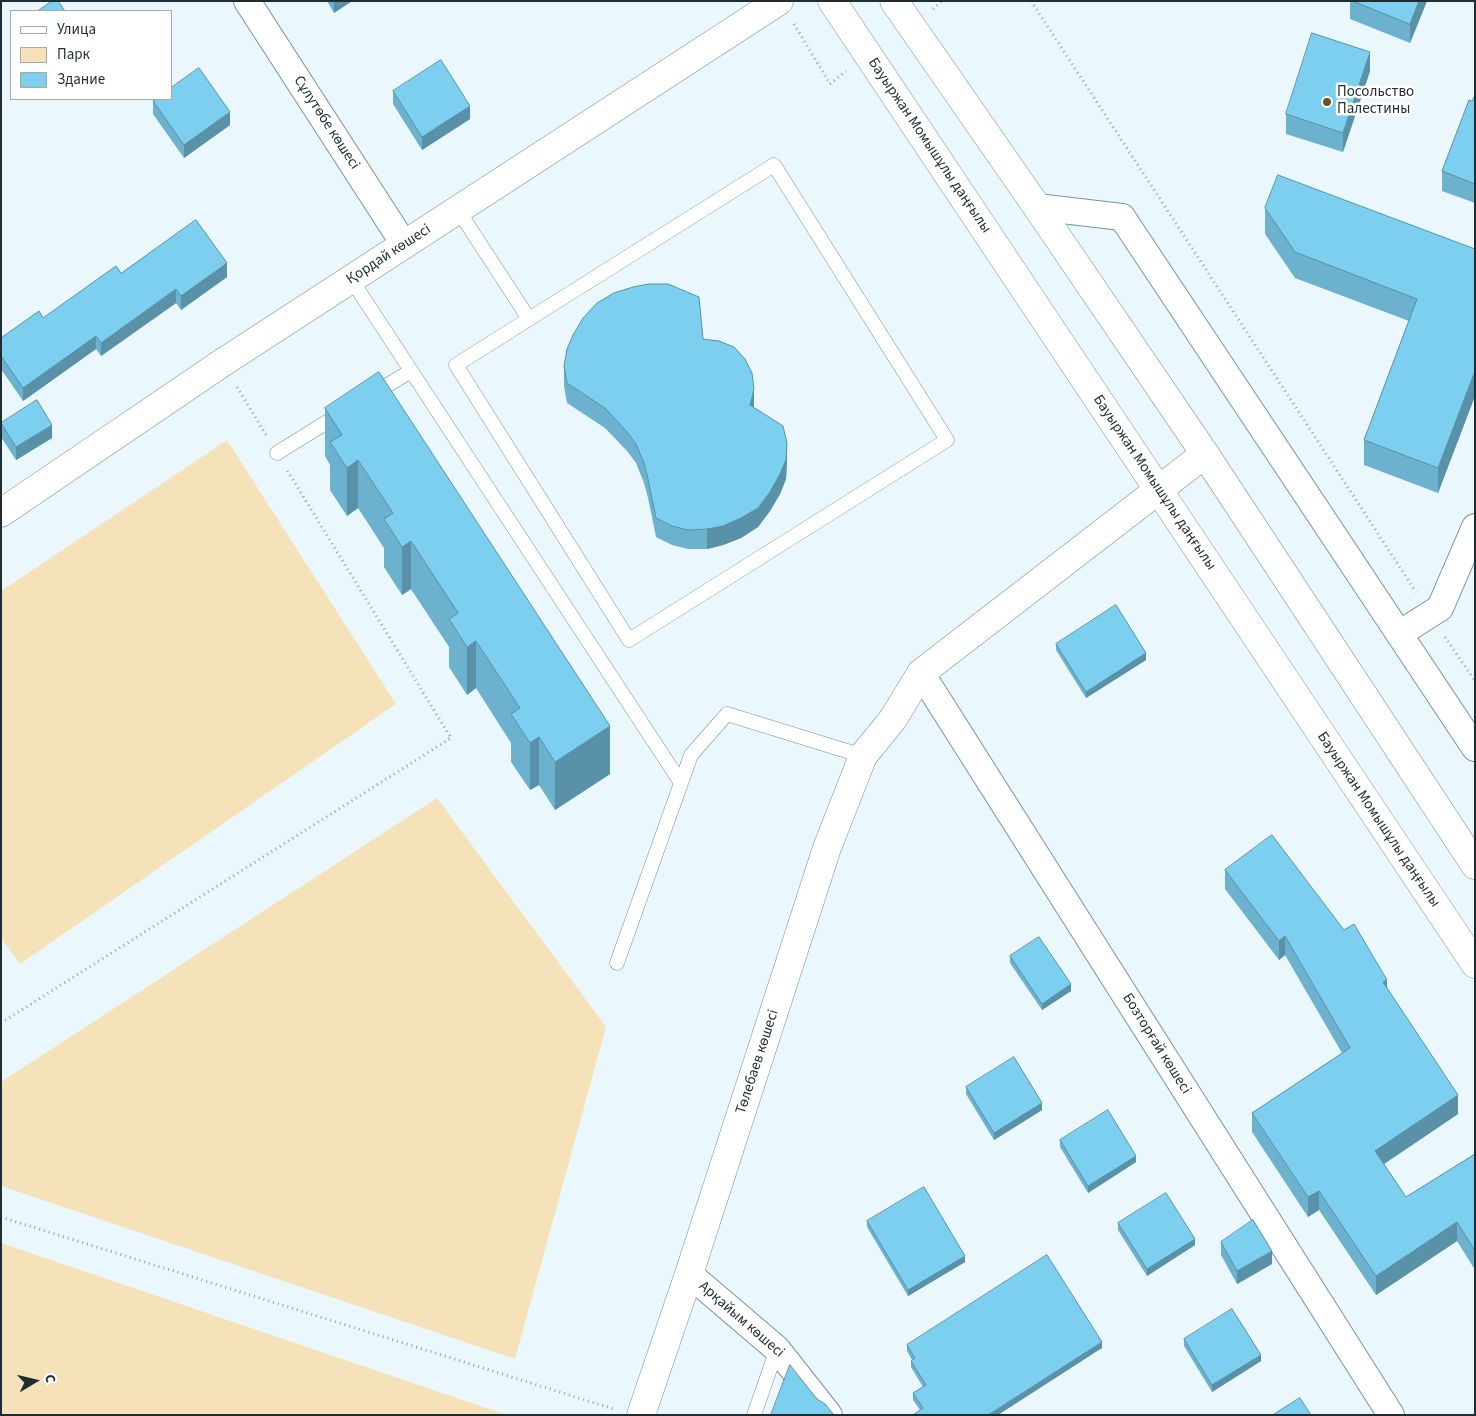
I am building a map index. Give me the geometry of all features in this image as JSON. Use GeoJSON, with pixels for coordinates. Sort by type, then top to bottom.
{"type":"FeatureCollection","features":[{"type":"Feature","properties":{"kind":"main road","name":"Қордай көшесі"},"geometry":{"type":"LineString","coordinates":[[1,513],[222,363],[779,1]]}},
{"type":"Feature","properties":{"kind":"main road","name":"Бауыржан Момышұлы даңғылы"},"geometry":{"type":"LineString","coordinates":[[832,1],[1475,964]]}},
{"type":"Feature","properties":{"kind":"main road"},"geometry":{"type":"LineString","coordinates":[[894,1],[1205,454],[1475,865]]}},
{"type":"Feature","properties":{"kind":"main road"},"geometry":{"type":"LineString","coordinates":[[921,673],[1205,454]]}},
{"type":"Feature","properties":{"kind":"main road","name":"Төлебаев көшесі"},"geometry":{"type":"LineString","coordinates":[[641,1415],[828,848],[863,756],[893,719],[921,673]]}},
{"type":"Feature","properties":{"kind":"street","name":"Сұлутөбе көшесі"},"geometry":{"type":"LineString","coordinates":[[247,1],[404,244]]}},
{"type":"Feature","properties":{"kind":"street"},"geometry":{"type":"LineString","coordinates":[[1037,207],[1122,218],[1475,748]]}},
{"type":"Feature","properties":{"kind":"street"},"geometry":{"type":"LineString","coordinates":[[1399,634],[1440,608],[1475,527]]}},
{"type":"Feature","properties":{"kind":"street","name":"Бозторғай көшесі"},"geometry":{"type":"LineString","coordinates":[[921,673],[1391,1415]]}},
{"type":"Feature","properties":{"kind":"street","name":"Арқайым көшесі"},"geometry":{"type":"LineString","coordinates":[[689,1274],[777,1349],[829,1415]]}},
{"type":"Feature","properties":{"kind":"lane"},"geometry":{"type":"LineString","coordinates":[[774,165],[947,440],[629,640],[456,364],[529,319],[774,165]]}},
{"type":"Feature","properties":{"kind":"lane"},"geometry":{"type":"LineString","coordinates":[[458,210],[529,319]]}},
{"type":"Feature","properties":{"kind":"lane"},"geometry":{"type":"LineString","coordinates":[[351,279],[681,783]]}},
{"type":"Feature","properties":{"kind":"lane"},"geometry":{"type":"LineString","coordinates":[[277,453],[411,371]]}},
{"type":"Feature","properties":{"kind":"lane"},"geometry":{"type":"LineString","coordinates":[[617,963],[691,754],[728,714],[863,756]]}},
{"type":"Feature","properties":{"kind":"lane"},"geometry":{"type":"LineString","coordinates":[[754,1415],[777,1349]]}},
{"type":"Feature","properties":{"kind":"path"},"geometry":{"type":"LineString","coordinates":[[1032,1],[1475,681]]}},
{"type":"Feature","properties":{"kind":"path"},"geometry":{"type":"LineString","coordinates":[[1,1023],[451,738],[222,363]]}},
{"type":"Feature","properties":{"kind":"path"},"geometry":{"type":"LineString","coordinates":[[1,1217],[614,1409]]}},
{"type":"Feature","properties":{"kind":"green space"},"geometry":{"type":"Polygon","coordinates":[[[227,440],[396,704],[20,964],[1,938],[1,591],[227,440]]]}},
{"type":"Feature","properties":{"kind":"green space"},"geometry":{"type":"Polygon","coordinates":[[[437,798],[606,1027],[515,1359],[1,1186],[1,1082],[437,798]]]}},
{"type":"Feature","properties":{"kind":"green space"},"geometry":{"type":"Polygon","coordinates":[[[1,1243],[504,1414],[1,1415],[1,1243]]]}},
{"type":"Feature","properties":{"kind":"building"},"geometry":{"type":"Polygon","coordinates":[[[52,1],[58,1],[64,10],[39,10],[52,1]]]}},
{"type":"Feature","properties":{"kind":"building"},"geometry":{"type":"Polygon","coordinates":[[[1353,1],[1419,1],[1410,24],[1353,1]]]}},
{"type":"Feature","properties":{"kind":"building","name":"Посольство Палестины"},"geometry":{"type":"Polygon","coordinates":[[[1312,33],[1370,52],[1343,133],[1286,114],[1312,33]]]}},
{"type":"Feature","properties":{"kind":"building"},"geometry":{"type":"Polygon","coordinates":[[[441,60],[470,106],[422,137],[393,91],[441,60]]]}},
{"type":"Feature","properties":{"kind":"building"},"geometry":{"type":"Polygon","coordinates":[[[199,68],[230,112],[184,145],[153,101],[172,100],[172,87],[199,68]]]}},
{"type":"Feature","properties":{"kind":"building"},"geometry":{"type":"Polygon","coordinates":[[[1475,95],[1475,184],[1442,171],[1469,100],[1472,101],[1475,95]]]}},
{"type":"Feature","properties":{"kind":"building"},"geometry":{"type":"Polygon","coordinates":[[[1278,175],[1475,249],[1475,371],[1438,468],[1364,440],[1417,299],[1295,252],[1265,208],[1278,175]]]}},
{"type":"Feature","properties":{"kind":"building"},"geometry":{"type":"Polygon","coordinates":[[[196,220],[227,263],[181,296],[176,289],[101,343],[96,336],[23,388],[1,356],[1,338],[39,311],[43,318],[116,266],[121,273],[196,220]]]}},
{"type":"Feature","properties":{"kind":"building"},"geometry":{"type":"Polygon","coordinates":[[[649,284],[668,284],[699,297],[703,339],[719,341],[734,347],[745,359],[752,373],[754,389],[750,405],[783,426],[787,443],[786,460],[770,492],[758,508],[723,526],[688,530],[672,526],[656,518],[644,463],[636,444],[605,408],[567,383],[564,366],[567,349],[583,318],[597,303],[614,293],[649,284]]]}},
{"type":"Feature","properties":{"kind":"building"},"geometry":{"type":"Polygon","coordinates":[[[379,372],[610,726],[555,762],[539,737],[530,743],[511,714],[520,708],[476,641],[467,647],[449,619],[458,613],[411,541],[402,547],[384,519],[393,513],[358,460],[347,468],[330,442],[342,435],[325,408],[379,372]]]}},
{"type":"Feature","properties":{"kind":"building"},"geometry":{"type":"Polygon","coordinates":[[[37,400],[52,425],[16,447],[1,423],[37,400]]]}},
{"type":"Feature","properties":{"kind":"building"},"geometry":{"type":"Polygon","coordinates":[[[1116,605],[1146,653],[1086,692],[1056,644],[1116,605]]]}},
{"type":"Feature","properties":{"kind":"building"},"geometry":{"type":"Polygon","coordinates":[[[1272,835],[1344,930],[1354,924],[1387,980],[1383,982],[1458,1095],[1375,1151],[1406,1197],[1475,1154],[1475,1251],[1457,1222],[1376,1276],[1319,1191],[1308,1197],[1252,1113],[1350,1048],[1285,936],[1279,941],[1225,870],[1272,835]]]}},
{"type":"Feature","properties":{"kind":"building"},"geometry":{"type":"Polygon","coordinates":[[[1039,937],[1071,984],[1042,1004],[1010,956],[1039,937]]]}},
{"type":"Feature","properties":{"kind":"building"},"geometry":{"type":"Polygon","coordinates":[[[1014,1057],[1042,1103],[994,1133],[966,1087],[1014,1057]]]}},
{"type":"Feature","properties":{"kind":"building"},"geometry":{"type":"Polygon","coordinates":[[[1108,1110],[1136,1156],[1088,1186],[1060,1140],[1108,1110]]]}},
{"type":"Feature","properties":{"kind":"building"},"geometry":{"type":"Polygon","coordinates":[[[924,1187],[965,1256],[908,1290],[867,1221],[924,1187]]]}},
{"type":"Feature","properties":{"kind":"building"},"geometry":{"type":"Polygon","coordinates":[[[1166,1193],[1195,1239],[1147,1269],[1118,1223],[1166,1193]]]}},
{"type":"Feature","properties":{"kind":"building"},"geometry":{"type":"Polygon","coordinates":[[[1253,1220],[1272,1251],[1237,1271],[1221,1242],[1253,1220]]]}},
{"type":"Feature","properties":{"kind":"building"},"geometry":{"type":"Polygon","coordinates":[[[1047,1255],[1102,1342],[988,1415],[913,1415],[923,1408],[913,1393],[926,1385],[911,1361],[915,1358],[907,1345],[1047,1255]]]}},
{"type":"Feature","properties":{"kind":"building"},"geometry":{"type":"Polygon","coordinates":[[[1232,1309],[1261,1355],[1212,1385],[1184,1339],[1232,1309]]]}},
{"type":"Feature","properties":{"kind":"building"},"geometry":{"type":"Polygon","coordinates":[[[790,1365],[817,1399],[825,1404],[834,1415],[771,1415],[790,1365]]]}},
{"type":"Feature","properties":{"kind":"building"},"geometry":{"type":"Polygon","coordinates":[[[1300,1398],[1311,1415],[1273,1415],[1300,1398]]]}},
{"type":"Feature","properties":{"kind":"place","name":"Посольство Палестины"},"geometry":{"type":"Point","coordinates":[1327,102]}}]}
